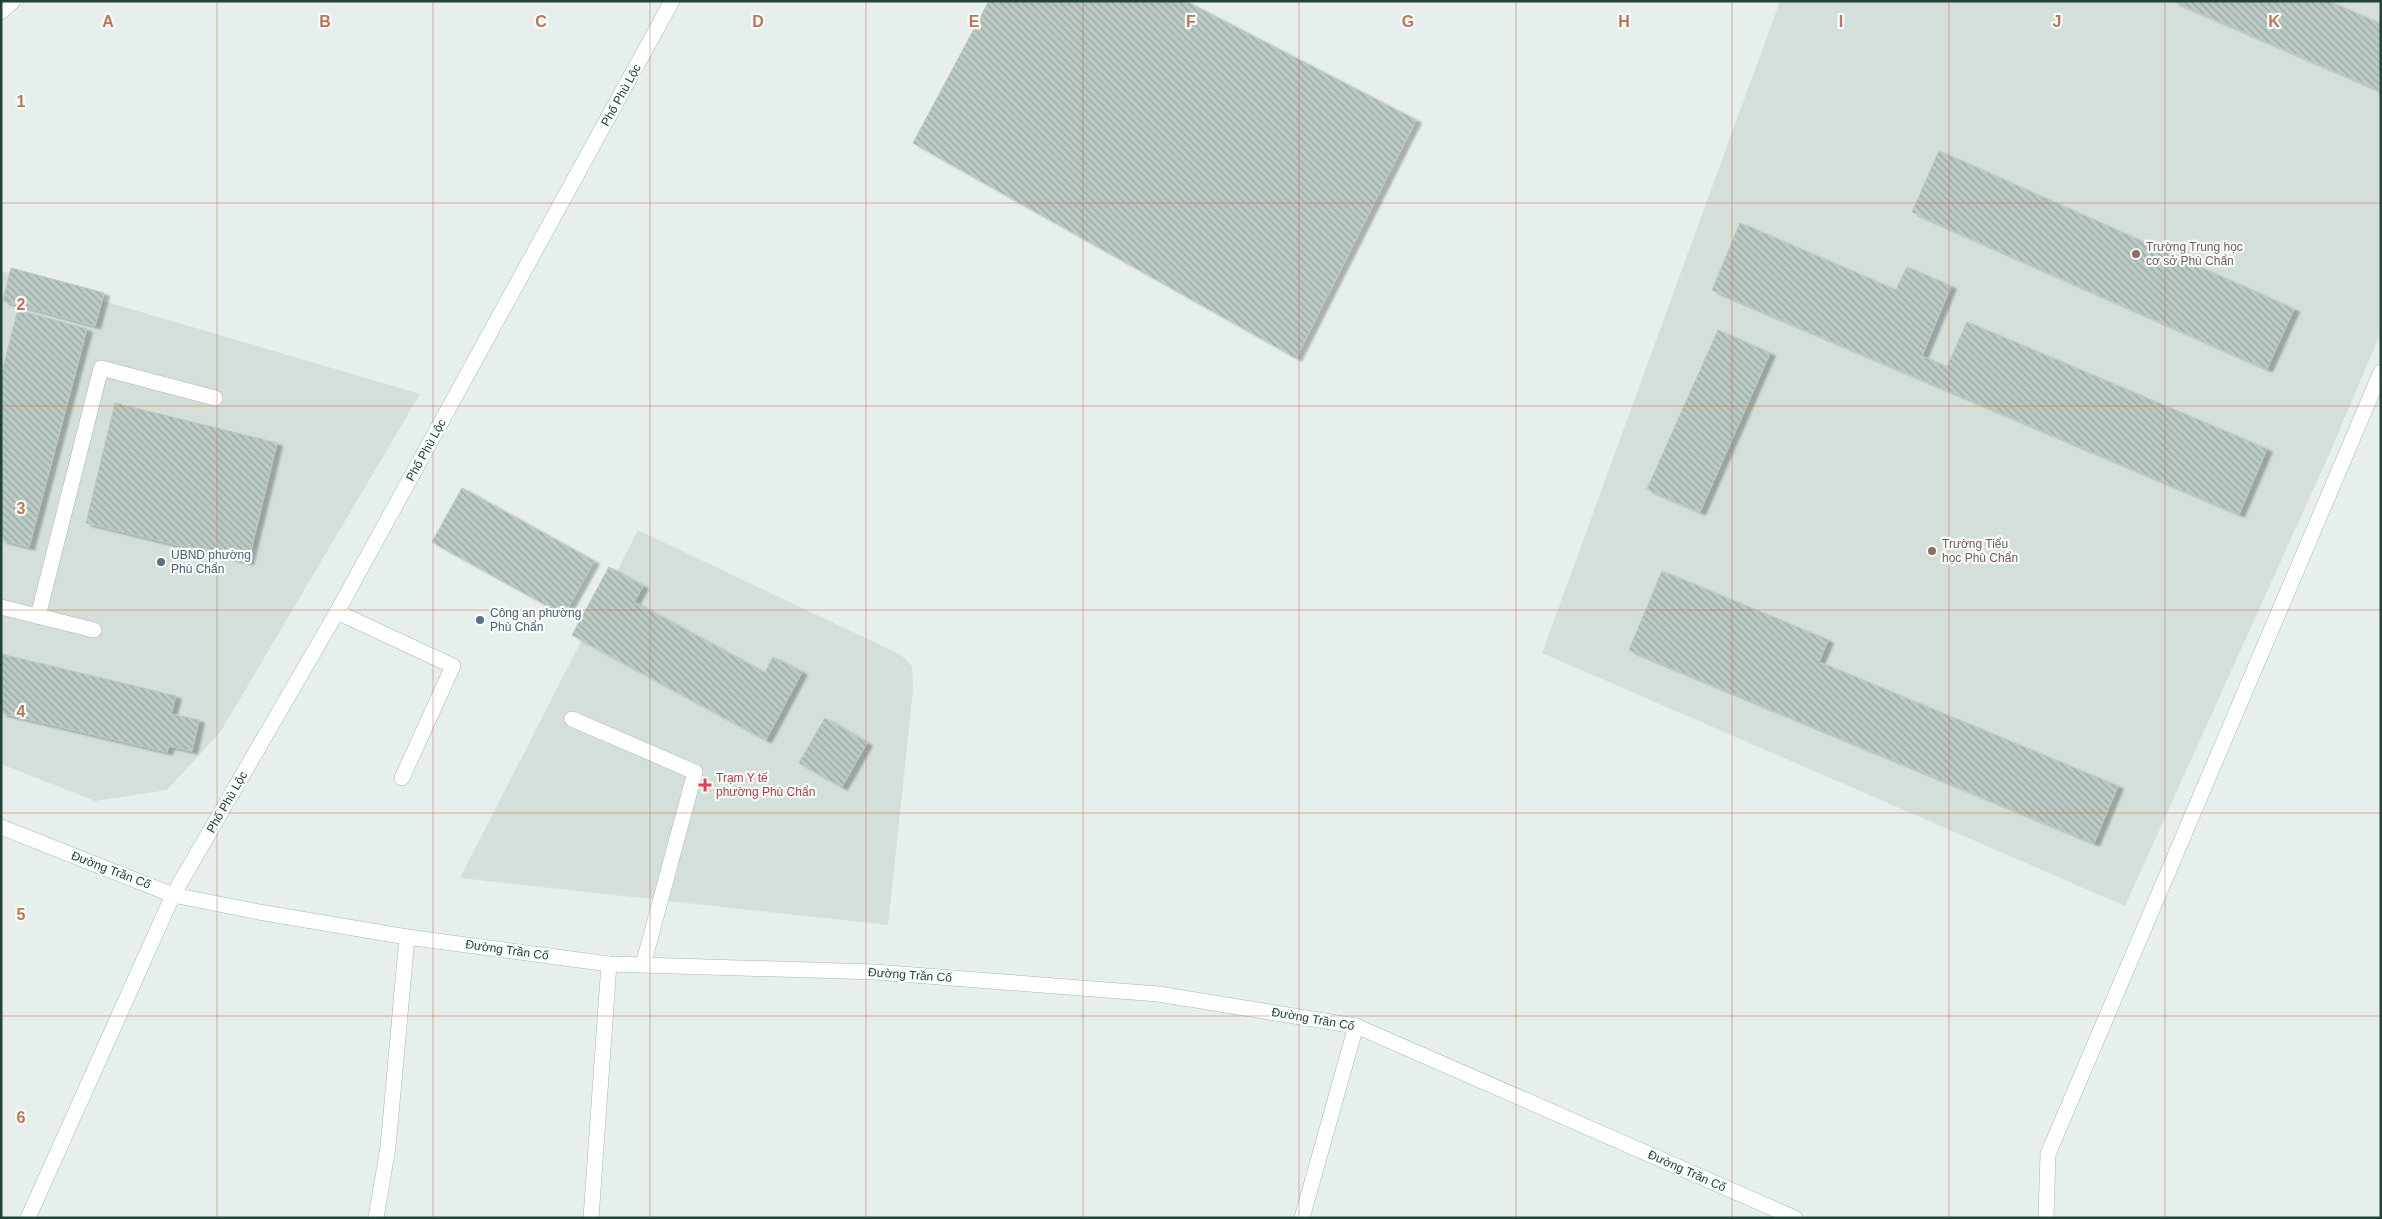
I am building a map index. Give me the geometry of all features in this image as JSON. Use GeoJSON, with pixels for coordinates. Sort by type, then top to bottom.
{"type":"FeatureCollection","features":[{"type":"Feature","properties":{"kind":"street"},"geometry":{"type":"LineString","coordinates":[[1,12],[14,1]]}},
{"type":"Feature","properties":{"kind":"street","name":"Phố Phù Lộc"},"geometry":{"type":"LineString","coordinates":[[28,1218],[173,895],[337,612],[672,1]]}},
{"type":"Feature","properties":{"kind":"street"},"geometry":{"type":"LineString","coordinates":[[38,616],[101,368],[215,398]]}},
{"type":"Feature","properties":{"kind":"street"},"geometry":{"type":"LineString","coordinates":[[2046,1218],[2048,1154],[2381,372]]}},
{"type":"Feature","properties":{"kind":"street"},"geometry":{"type":"LineString","coordinates":[[1,607],[94,630]]}},
{"type":"Feature","properties":{"kind":"street"},"geometry":{"type":"LineString","coordinates":[[337,612],[453,666],[402,778]]}},
{"type":"Feature","properties":{"kind":"street"},"geometry":{"type":"LineString","coordinates":[[572,719],[695,772],[643,965]]}},
{"type":"Feature","properties":{"kind":"street","name":"Đường Trần Cố"},"geometry":{"type":"LineString","coordinates":[[1,827],[173,895],[259,912],[407,937],[609,964],[876,972],[1158,994],[1356,1026],[1795,1218]]}},
{"type":"Feature","properties":{"kind":"street"},"geometry":{"type":"LineString","coordinates":[[376,1218],[388,1146],[407,937]]}},
{"type":"Feature","properties":{"kind":"street"},"geometry":{"type":"LineString","coordinates":[[591,1218],[609,964]]}},
{"type":"Feature","properties":{"kind":"street"},"geometry":{"type":"LineString","coordinates":[[1302,1218],[1356,1026]]}},
{"type":"Feature","properties":{"kind":"shaded area","name":"Trường Tiểu học Phù Chẩn"},"geometry":{"type":"Polygon","coordinates":[[[1780,1],[2381,1],[2381,332],[2331,450],[2125,906],[1542,653],[1780,1]]]}},
{"type":"Feature","properties":{"kind":"shaded area","name":"UBND phường Phù Chẩn"},"geometry":{"type":"Polygon","coordinates":[[[1,271],[420,394],[221,731],[167,790],[95,801],[1,764],[1,271]]]}},
{"type":"Feature","properties":{"kind":"shaded area","name":"Trạm Y tế phường Phù Chẩn"},"geometry":{"type":"Polygon","coordinates":[[[638,530],[901,655],[912,666],[913,691],[888,925],[460,878],[638,530]]]}},
{"type":"Feature","properties":{"kind":"building"},"geometry":{"type":"Polygon","coordinates":[[[989,1],[1185,1],[1416,120],[1296,358],[913,143],[989,1]]]}},
{"type":"Feature","properties":{"kind":"building"},"geometry":{"type":"Polygon","coordinates":[[[2173,1],[2328,1],[2381,24],[2381,91],[2173,1]]]}},
{"type":"Feature","properties":{"kind":"building"},"geometry":{"type":"Polygon","coordinates":[[[1939,151],[2294,309],[2267,369],[1912,212],[1939,151]]]}},
{"type":"Feature","properties":{"kind":"building"},"geometry":{"type":"Polygon","coordinates":[[[1740,223],[1896,290],[1907,267],[1951,286],[1922,356],[1947,367],[1967,322],[2267,449],[2239,514],[1712,290],[1740,223]]]}},
{"type":"Feature","properties":{"kind":"building"},"geometry":{"type":"Polygon","coordinates":[[[11,268],[104,293],[95,326],[3,301],[11,268]]]}},
{"type":"Feature","properties":{"kind":"building"},"geometry":{"type":"Polygon","coordinates":[[[18,310],[87,329],[29,547],[1,540],[1,375],[18,310]]]}},
{"type":"Feature","properties":{"kind":"building"},"geometry":{"type":"Polygon","coordinates":[[[1718,330],[1770,353],[1700,512],[1647,489],[1718,330]]]}},
{"type":"Feature","properties":{"kind":"building"},"geometry":{"type":"Polygon","coordinates":[[[115,403],[277,443],[248,562],[86,523],[115,403]]]}},
{"type":"Feature","properties":{"kind":"building"},"geometry":{"type":"Polygon","coordinates":[[[462,488],[594,561],[564,615],[432,542],[462,488]]]}},
{"type":"Feature","properties":{"kind":"building"},"geometry":{"type":"Polygon","coordinates":[[[609,567],[643,586],[634,602],[765,673],[773,657],[802,672],[766,740],[572,635],[609,567]]]}},
{"type":"Feature","properties":{"kind":"building"},"geometry":{"type":"Polygon","coordinates":[[[1662,571],[1828,640],[1819,662],[2118,786],[2094,843],[1629,650],[1662,571]]]}},
{"type":"Feature","properties":{"kind":"building"},"geometry":{"type":"Polygon","coordinates":[[[1,654],[176,696],[171,714],[199,720],[192,751],[169,746],[167,752],[1,713],[1,654]]]}},
{"type":"Feature","properties":{"kind":"building"},"geometry":{"type":"Polygon","coordinates":[[[825,718],[867,743],[842,787],[799,763],[825,718]]]}},
{"type":"Feature","properties":{"kind":"place","name":"Trường Trung học cơ sở Phù Chẩn"},"geometry":{"type":"Point","coordinates":[2136,254]}},
{"type":"Feature","properties":{"kind":"place","name":"Trường Tiểu học Phù Chẩn"},"geometry":{"type":"Point","coordinates":[1932,551]}},
{"type":"Feature","properties":{"kind":"place","name":"UBND phường Phù Chẩn"},"geometry":{"type":"Point","coordinates":[161,562]}},
{"type":"Feature","properties":{"kind":"place","name":"Công an phường Phù Chẩn"},"geometry":{"type":"Point","coordinates":[480,620]}},
{"type":"Feature","properties":{"kind":"place","name":"Trạm Y tế phường Phù Chẩn"},"geometry":{"type":"Point","coordinates":[705,785]}}]}
